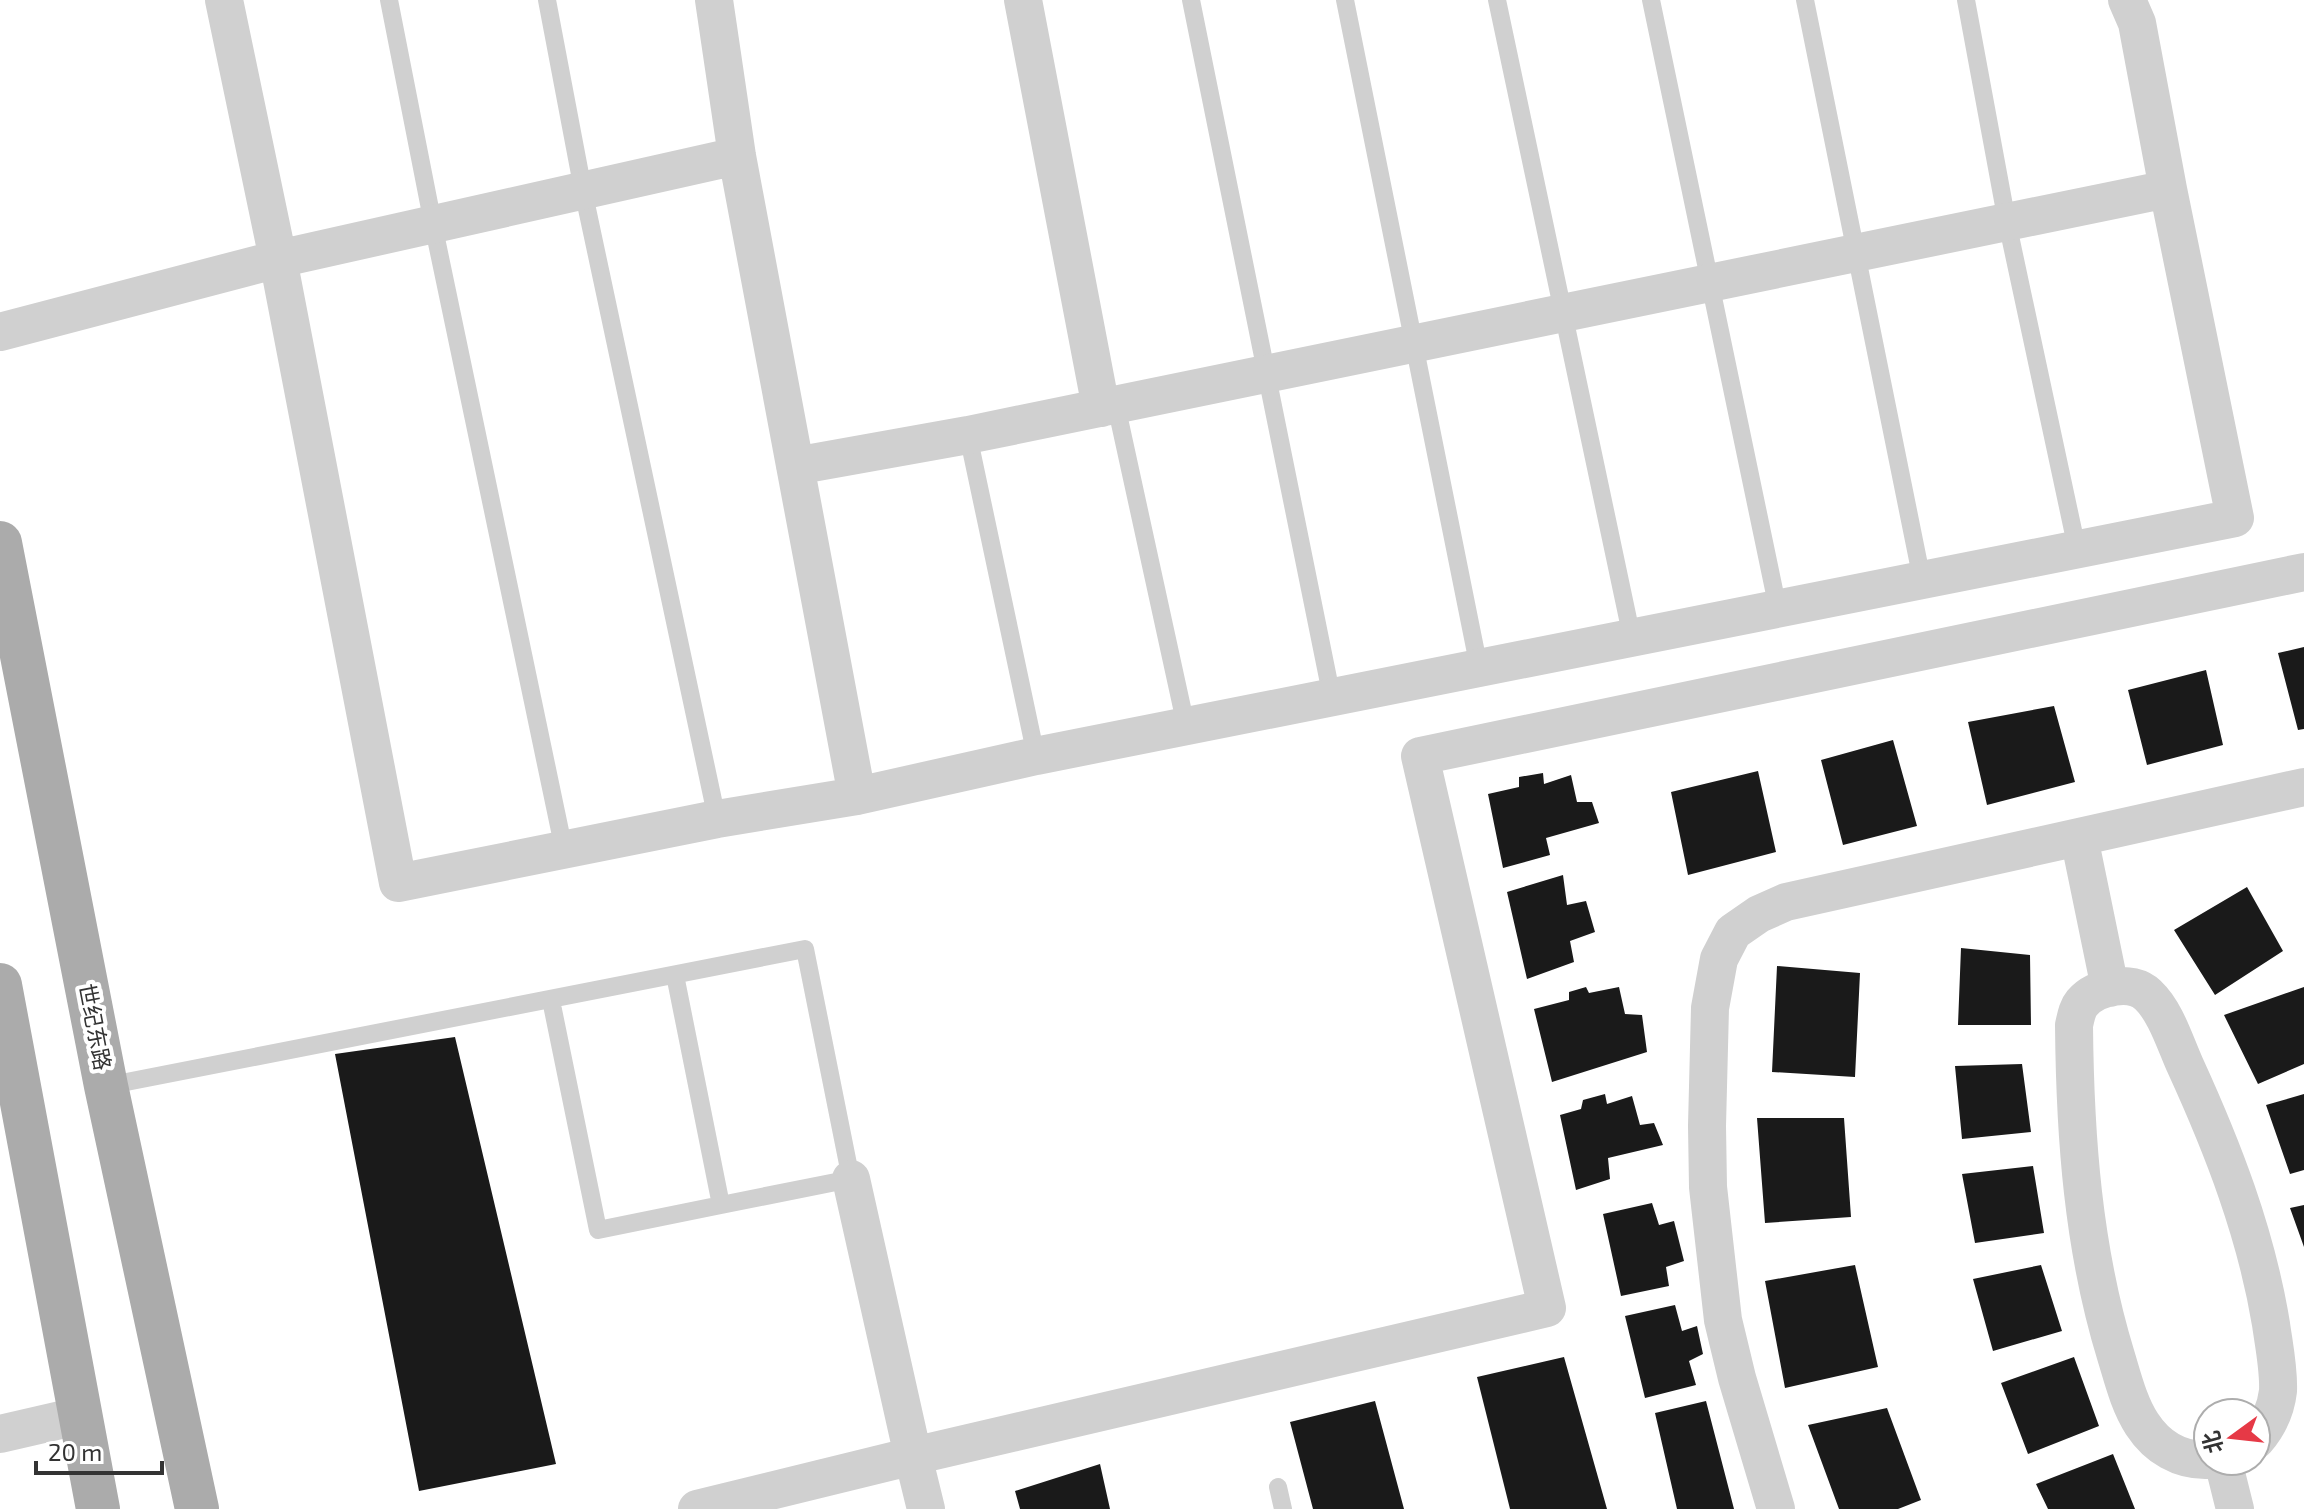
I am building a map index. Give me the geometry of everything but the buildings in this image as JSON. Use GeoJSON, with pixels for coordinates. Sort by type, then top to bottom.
{"type":"FeatureCollection","features":[{"type":"Feature","properties":{"kind":"main road","name":"世纪东路"},"geometry":{"type":"LineString","coordinates":[[0,543],[106,1086],[197,1509]]}},
{"type":"Feature","properties":{"kind":"main road"},"geometry":{"type":"LineString","coordinates":[[0,985],[78,1416],[98,1509]]}},
{"type":"Feature","properties":{"kind":"street"},"geometry":{"type":"LineString","coordinates":[[224,0],[278,259],[398,883],[717,819],[857,796],[1036,756],[2235,518],[2137,23],[2127,0]]}},
{"type":"Feature","properties":{"kind":"street"},"geometry":{"type":"LineString","coordinates":[[714,0],[737,156],[857,796]]}},
{"type":"Feature","properties":{"kind":"street"},"geometry":{"type":"LineString","coordinates":[[1031,7],[1108,407]]}},
{"type":"Feature","properties":{"kind":"street"},"geometry":{"type":"LineString","coordinates":[[0,332],[278,259],[737,156]]}},
{"type":"Feature","properties":{"kind":"street"},"geometry":{"type":"LineString","coordinates":[[795,466],[1108,407],[2168,189]]}},
{"type":"Feature","properties":{"kind":"street"},"geometry":{"type":"LineString","coordinates":[[697,1509],[1547,1308],[1420,756],[2304,572]]}},
{"type":"Feature","properties":{"kind":"street"},"geometry":{"type":"LineString","coordinates":[[1776,1509],[1723,1320],[1708,1187],[1710,1008],[1719,959],[1733,932],[1759,914],[1786,902],[2304,787]]}},
{"type":"Feature","properties":{"kind":"street"},"geometry":{"type":"LineString","coordinates":[[2079,837],[2110,988]]}},
{"type":"Feature","properties":{"kind":"street"},"geometry":{"type":"LineString","coordinates":[[2192,1459],[2182,1458],[2169,1451],[2143,1424],[2123,1378],[2098,1293],[2080,1168],[2074,1025],[2083,1001],[2110,988],[2138,987],[2156,1004],[2217,1134],[2257,1253],[2277,1366],[2278,1391],[2272,1414]]}},
{"type":"Feature","properties":{"kind":"street"},"geometry":{"type":"LineString","coordinates":[[851,1179],[926,1509]]}},
{"type":"Feature","properties":{"kind":"street"},"geometry":{"type":"LineString","coordinates":[[0,1434],[78,1416]]}},
{"type":"Feature","properties":{"kind":"street"},"geometry":{"type":"LineString","coordinates":[[2227,1477],[2235,1509]]}},
{"type":"Feature","properties":{"kind":"lane"},"geometry":{"type":"LineString","coordinates":[[389,0],[564,850]]}},
{"type":"Feature","properties":{"kind":"lane"},"geometry":{"type":"LineString","coordinates":[[547,0],[583,190],[717,819]]}},
{"type":"Feature","properties":{"kind":"lane"},"geometry":{"type":"LineString","coordinates":[[1191,0],[1332,698]]}},
{"type":"Feature","properties":{"kind":"lane"},"geometry":{"type":"LineString","coordinates":[[1345,0],[1479,668]]}},
{"type":"Feature","properties":{"kind":"lane"},"geometry":{"type":"LineString","coordinates":[[1497,0],[1632,638]]}},
{"type":"Feature","properties":{"kind":"lane"},"geometry":{"type":"LineString","coordinates":[[1651,0],[1778,609]]}},
{"type":"Feature","properties":{"kind":"lane"},"geometry":{"type":"LineString","coordinates":[[1805,0],[1922,580]]}},
{"type":"Feature","properties":{"kind":"lane"},"geometry":{"type":"LineString","coordinates":[[1966,0],[2007,222],[2077,549]]}},
{"type":"Feature","properties":{"kind":"lane"},"geometry":{"type":"LineString","coordinates":[[1108,407],[1186,726]]}},
{"type":"Feature","properties":{"kind":"lane"},"geometry":{"type":"LineString","coordinates":[[968,435],[1036,756]]}},
{"type":"Feature","properties":{"kind":"lane"},"geometry":{"type":"LineString","coordinates":[[106,1086],[805,949],[851,1179],[598,1230],[551,1000]]}},
{"type":"Feature","properties":{"kind":"lane"},"geometry":{"type":"LineString","coordinates":[[675,975],[721,1205]]}},
{"type":"Feature","properties":{"kind":"lane"},"geometry":{"type":"LineString","coordinates":[[1278,1487],[1283,1509]]}}]}
